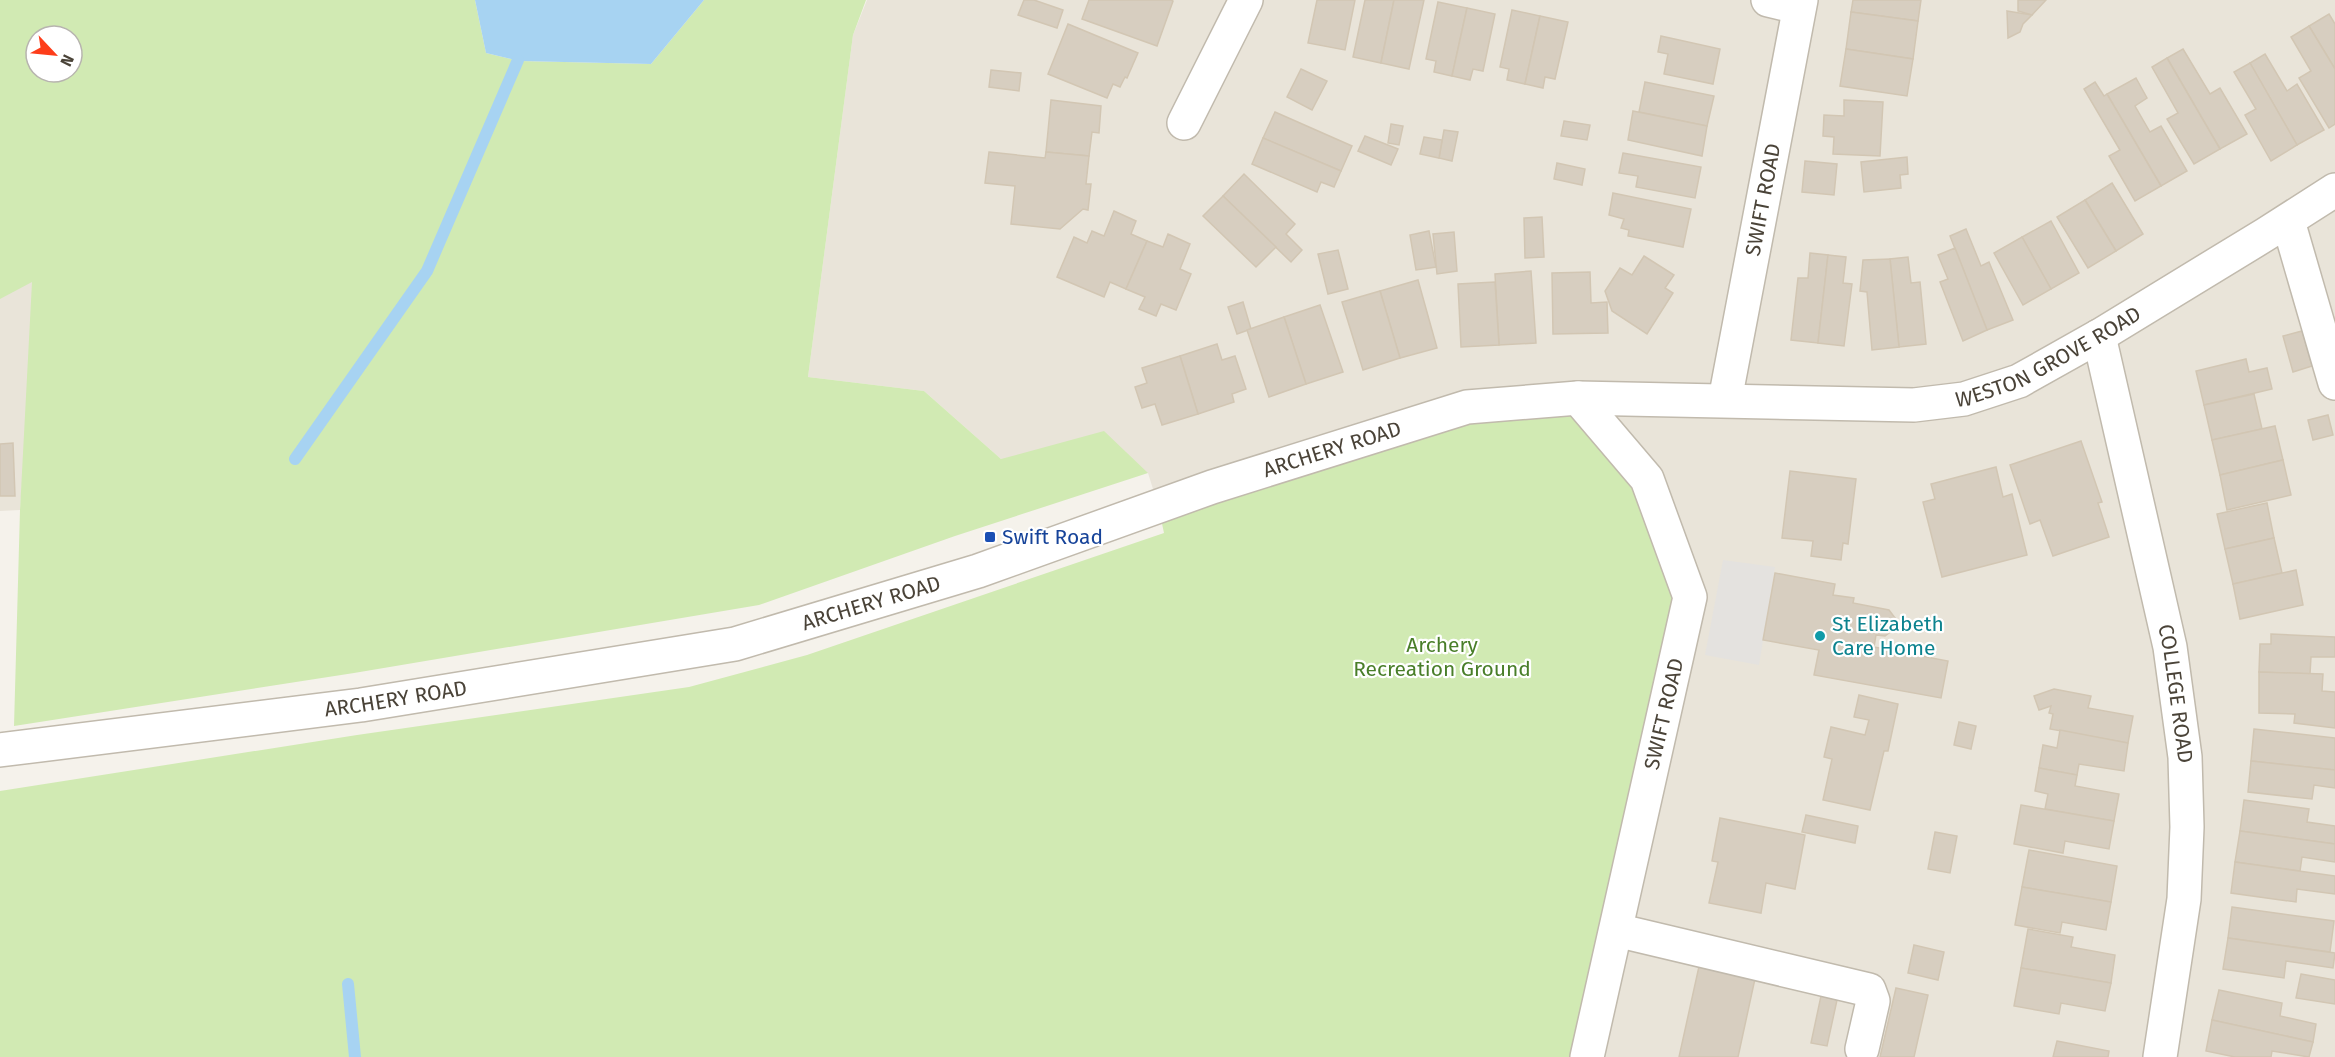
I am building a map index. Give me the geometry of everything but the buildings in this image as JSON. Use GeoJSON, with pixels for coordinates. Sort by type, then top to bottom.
{"type":"FeatureCollection","features":[{"type":"Feature","properties":{"kind":"street"},"geometry":{"type":"LineString","coordinates":[[1184,123],[1246,0]]}},
{"type":"Feature","properties":{"kind":"street"},"geometry":{"type":"LineString","coordinates":[[1768,0],[1800,3]]}},
{"type":"Feature","properties":{"kind":"street","name":"SWIFT ROAD"},"geometry":{"type":"LineString","coordinates":[[1725,400],[1800,3]]}},
{"type":"Feature","properties":{"kind":"street","name":"WESTON GROVE ROAD"},"geometry":{"type":"LineString","coordinates":[[1725,400],[1914,405],[1964,399],[2019,381],[2099,336],[2335,190]]}},
{"type":"Feature","properties":{"kind":"street"},"geometry":{"type":"LineString","coordinates":[[2288,220],[2335,383]]}},
{"type":"Feature","properties":{"kind":"street","name":"COLLEGE ROAD"},"geometry":{"type":"LineString","coordinates":[[2099,336],[2170,647],[2185,757],[2187,826],[2184,899],[2160,1057]]}},
{"type":"Feature","properties":{"kind":"street","name":"SWIFT ROAD"},"geometry":{"type":"LineString","coordinates":[[1578,398],[1647,478],[1690,597],[1587,1057]]}},
{"type":"Feature","properties":{"kind":"street","name":"ARCHERY ROAD"},"geometry":{"type":"LineString","coordinates":[[0,750],[361,705],[735,644],[978,571],[1212,487],[1467,407],[1578,398],[1725,400]]}},
{"type":"Feature","properties":{"kind":"street"},"geometry":{"type":"LineString","coordinates":[[1616,930],[1869,990],[1873,1001],[1862,1049]]}},
{"type":"Feature","properties":{"kind":"shaded area"},"geometry":{"type":"Polygon","coordinates":[[[867,0],[2335,0],[2335,1057],[1587,1057],[1158,505],[1148,473],[1001,459],[924,391],[808,377],[853,35],[867,0]]]}},
{"type":"Feature","properties":{"kind":"shaded area"},"geometry":{"type":"Polygon","coordinates":[[[0,204],[42,218],[20,510],[0,511],[0,204]]]}},
{"type":"Feature","properties":{"kind":"shaded area"},"geometry":{"type":"Polygon","coordinates":[[[1723,560],[1775,567],[1759,665],[1705,655],[1723,560]]]}},
{"type":"Feature","properties":{"kind":"green space"},"geometry":{"type":"Polygon","coordinates":[[[0,0],[475,0],[486,53],[520,61],[651,64],[704,0],[866,0],[853,35],[808,377],[924,391],[1001,459],[1104,431],[1148,473],[955,536],[759,605],[354,673],[14,726],[20,510],[32,282],[0,299],[0,0]]]}},
{"type":"Feature","properties":{"kind":"green space","name":"Archery Recreation Ground"},"geometry":{"type":"Polygon","coordinates":[[[1578,398],[1647,479],[1690,597],[1587,1057],[0,1057],[0,791],[357,735],[689,687],[807,655],[1164,533],[1158,505],[1378,435],[1578,398]]]}},
{"type":"Feature","properties":{"kind":"water"},"geometry":{"type":"Polygon","coordinates":[[[475,0],[704,0],[651,64],[520,61],[486,53],[475,0]]]}},
{"type":"Feature","properties":{"kind":"waterway"},"geometry":{"type":"LineString","coordinates":[[295,459],[427,271],[518,60]]}},
{"type":"Feature","properties":{"kind":"waterway"},"geometry":{"type":"LineString","coordinates":[[348,984],[355,1057]]}},
{"type":"Feature","properties":{"kind":"place","name":"Swift Road"},"geometry":{"type":"Point","coordinates":[990,537]}},
{"type":"Feature","properties":{"kind":"place","name":"St Elizabeth Care Home"},"geometry":{"type":"Point","coordinates":[1820,636]}}]}
